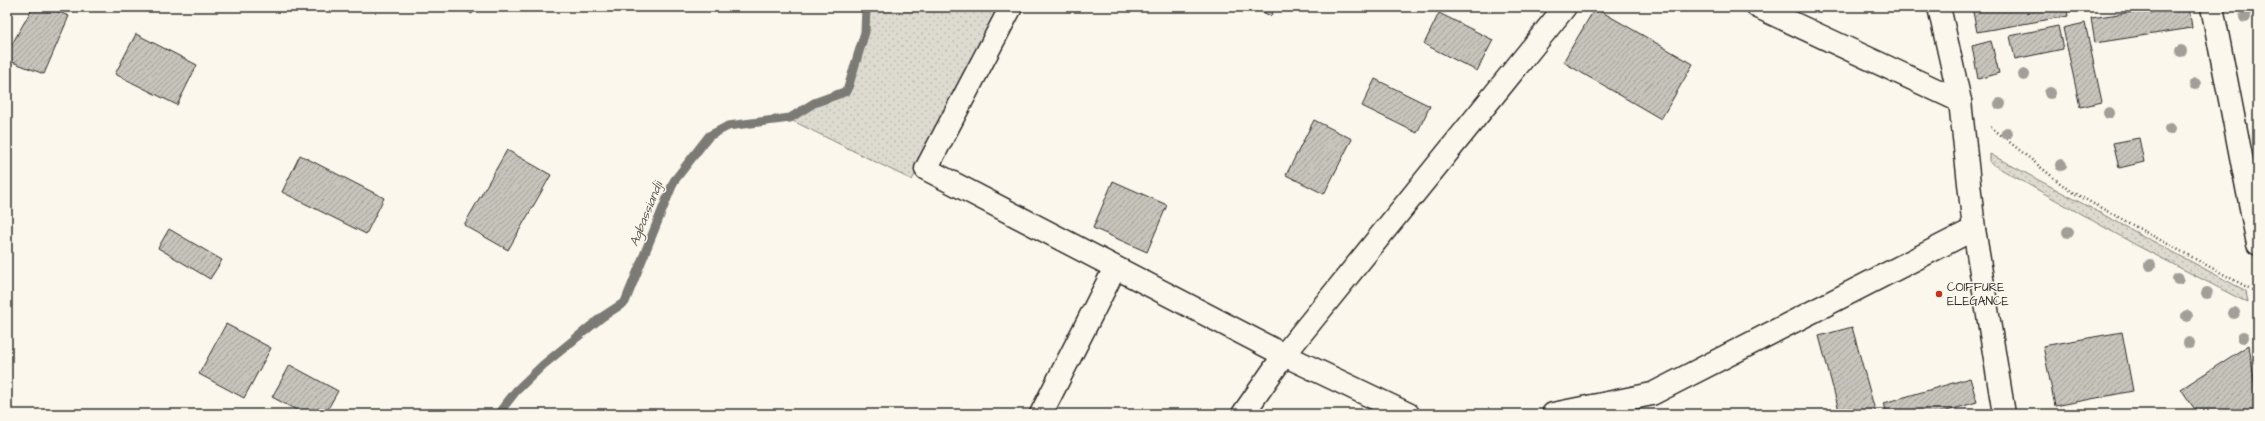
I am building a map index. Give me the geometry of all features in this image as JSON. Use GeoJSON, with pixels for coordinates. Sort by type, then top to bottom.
{"type":"FeatureCollection","features":[{"type":"Feature","properties":{"kind":"street"},"geometry":{"type":"LineString","coordinates":[[1011,7],[926,169],[1284,355],[1408,414]]}},
{"type":"Feature","properties":{"kind":"street"},"geometry":{"type":"LineString","coordinates":[[1243,414],[1284,355],[1565,7]]}},
{"type":"Feature","properties":{"kind":"street"},"geometry":{"type":"LineString","coordinates":[[1758,7],[1960,101]]}},
{"type":"Feature","properties":{"kind":"street"},"geometry":{"type":"LineString","coordinates":[[1939,7],[1960,101],[1974,229],[2004,414]]}},
{"type":"Feature","properties":{"kind":"street"},"geometry":{"type":"LineString","coordinates":[[2212,7],[2249,145],[2258,244]]}},
{"type":"Feature","properties":{"kind":"street"},"geometry":{"type":"LineString","coordinates":[[1553,414],[1652,394],[1974,229]]}},
{"type":"Feature","properties":{"kind":"street"},"geometry":{"type":"LineString","coordinates":[[1041,414],[1115,268]]}},
{"type":"Feature","properties":{"kind":"path"},"geometry":{"type":"LineString","coordinates":[[1960,101],[2070,191],[2258,293]]}},
{"type":"Feature","properties":{"kind":"shaded area"},"geometry":{"type":"Polygon","coordinates":[[[867,7],[1001,7],[912,180],[791,120],[815,104],[847,92],[866,32],[867,7]]]}},
{"type":"Feature","properties":{"kind":"shaded area"},"geometry":{"type":"Polygon","coordinates":[[[1990,154],[2246,291],[2248,303],[2136,245],[1990,163],[1990,154]]]}},
{"type":"Feature","properties":{"kind":"building"},"geometry":{"type":"Polygon","coordinates":[[[33,7],[46,7],[69,16],[44,74],[7,60],[7,53],[33,7]]]}},
{"type":"Feature","properties":{"kind":"building"},"geometry":{"type":"Polygon","coordinates":[[[459,7],[475,7],[472,14],[459,7]]]}},
{"type":"Feature","properties":{"kind":"building"},"geometry":{"type":"Polygon","coordinates":[[[1251,7],[1274,7],[1271,16],[1251,7]]]}},
{"type":"Feature","properties":{"kind":"building"},"geometry":{"type":"Polygon","coordinates":[[[1972,7],[2066,7],[2068,16],[1977,32],[1972,7]]]}},
{"type":"Feature","properties":{"kind":"building"},"geometry":{"type":"Polygon","coordinates":[[[2167,7],[2189,7],[2192,28],[2095,43],[2091,18],[2167,7]]]}},
{"type":"Feature","properties":{"kind":"building"},"geometry":{"type":"Polygon","coordinates":[[[1595,8],[1693,64],[1661,119],[1563,62],[1595,8]]]}},
{"type":"Feature","properties":{"kind":"building"},"geometry":{"type":"Polygon","coordinates":[[[1439,13],[1493,40],[1477,71],[1424,44],[1439,13]]]}},
{"type":"Feature","properties":{"kind":"building"},"geometry":{"type":"Polygon","coordinates":[[[2085,23],[2102,102],[2080,107],[2063,28],[2085,23]]]}},
{"type":"Feature","properties":{"kind":"building"},"geometry":{"type":"Polygon","coordinates":[[[2058,26],[2063,49],[2015,59],[2010,36],[2058,26]]]}},
{"type":"Feature","properties":{"kind":"building"},"geometry":{"type":"Polygon","coordinates":[[[136,34],[197,65],[177,105],[115,74],[136,34]]]}},
{"type":"Feature","properties":{"kind":"building"},"geometry":{"type":"Polygon","coordinates":[[[1991,41],[1999,73],[1978,79],[1972,46],[1991,41]]]}},
{"type":"Feature","properties":{"kind":"building"},"geometry":{"type":"Polygon","coordinates":[[[1375,79],[1430,106],[1417,133],[1362,106],[1375,79]]]}},
{"type":"Feature","properties":{"kind":"building"},"geometry":{"type":"Polygon","coordinates":[[[1314,120],[1352,139],[1324,194],[1286,175],[1314,120]]]}},
{"type":"Feature","properties":{"kind":"building"},"geometry":{"type":"Polygon","coordinates":[[[2139,138],[2144,162],[2119,168],[2113,143],[2139,138]]]}},
{"type":"Feature","properties":{"kind":"building"},"geometry":{"type":"Polygon","coordinates":[[[507,150],[551,175],[508,250],[464,225],[507,150]]]}},
{"type":"Feature","properties":{"kind":"building"},"geometry":{"type":"Polygon","coordinates":[[[300,155],[384,198],[366,234],[282,192],[300,155]]]}},
{"type":"Feature","properties":{"kind":"building"},"geometry":{"type":"Polygon","coordinates":[[[1113,181],[1167,205],[1147,252],[1093,228],[1113,181]]]}},
{"type":"Feature","properties":{"kind":"building"},"geometry":{"type":"Polygon","coordinates":[[[169,229],[222,260],[210,279],[158,248],[169,229]]]}},
{"type":"Feature","properties":{"kind":"building"},"geometry":{"type":"Polygon","coordinates":[[[226,324],[271,348],[244,398],[199,374],[226,324]]]}},
{"type":"Feature","properties":{"kind":"building"},"geometry":{"type":"Polygon","coordinates":[[[1852,327],[1876,414],[1840,414],[1819,336],[1852,327]]]}},
{"type":"Feature","properties":{"kind":"building"},"geometry":{"type":"Polygon","coordinates":[[[2122,332],[2133,391],[2055,406],[2043,346],[2122,332]]]}},
{"type":"Feature","properties":{"kind":"building"},"geometry":{"type":"Polygon","coordinates":[[[2249,345],[2258,408],[2248,414],[2198,414],[2181,389],[2249,345]]]}},
{"type":"Feature","properties":{"kind":"building"},"geometry":{"type":"Polygon","coordinates":[[[290,365],[338,391],[325,414],[304,414],[272,397],[290,365]]]}},
{"type":"Feature","properties":{"kind":"building"},"geometry":{"type":"Polygon","coordinates":[[[1970,378],[1977,402],[1937,414],[1887,414],[1884,403],[1970,378]]]}},
{"type":"Feature","properties":{"kind":"waterway","name":"Agbassiandji"},"geometry":{"type":"LineString","coordinates":[[498,414],[516,391],[543,365],[602,317],[625,302],[674,181],[709,136],[728,126],[790,118],[814,103],[847,91],[865,32],[866,7]]}},
{"type":"Feature","properties":{"kind":"place","name":"COIFFURE ELEGANCE"},"geometry":{"type":"Point","coordinates":[1939,294]}}]}
